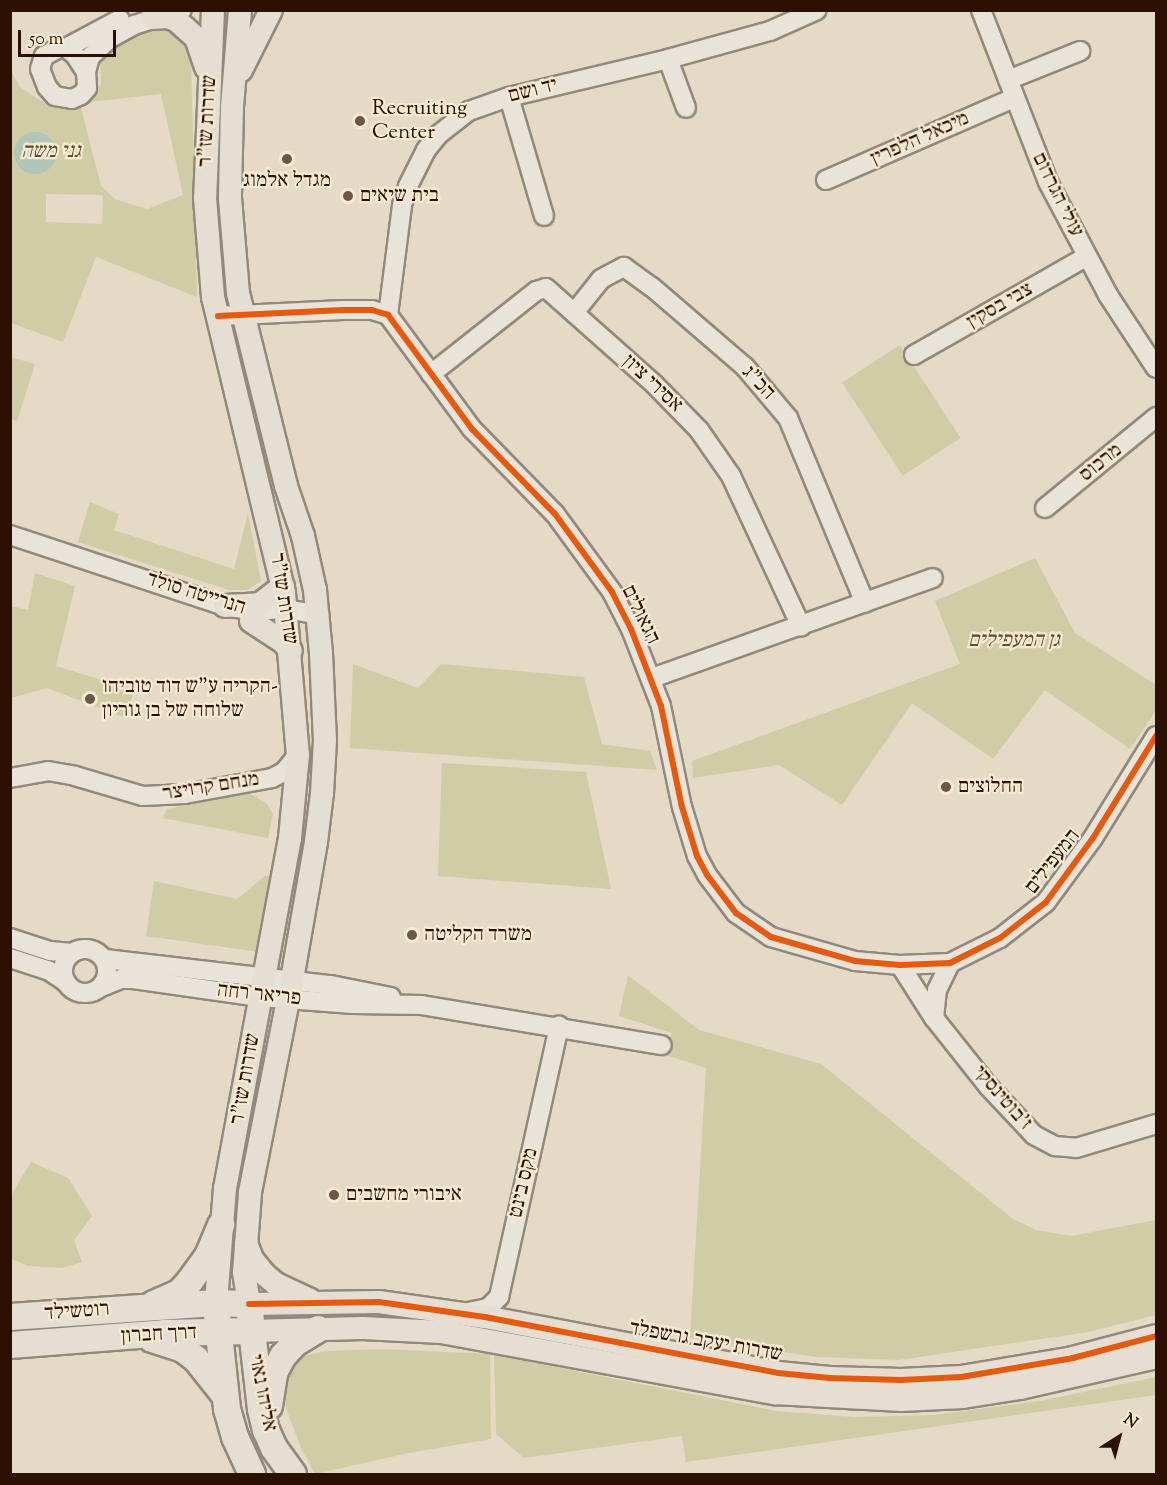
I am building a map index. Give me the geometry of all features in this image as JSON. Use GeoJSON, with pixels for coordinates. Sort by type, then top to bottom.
{"type":"FeatureCollection","features":[{"type":"Feature","properties":{"kind":"highway"},"geometry":{"type":"LineString","coordinates":[[144,1308],[165,1301],[190,1281],[208,1256],[221,1225]]}},
{"type":"Feature","properties":{"kind":"highway","name":"דרך חברון"},"geometry":{"type":"LineString","coordinates":[[144,1308],[216,1303],[249,1304]]}},
{"type":"Feature","properties":{"kind":"highway","name":"שדרות שז\"ר"},"geometry":{"type":"LineString","coordinates":[[216,1303],[219,1332]]}},
{"type":"Feature","properties":{"kind":"highway","name":"אליהו נאוי"},"geometry":{"type":"LineString","coordinates":[[249,1304],[266,1430],[274,1448],[293,1474]]}},
{"type":"Feature","properties":{"kind":"highway","name":"רוטשילד"},"geometry":{"type":"LineString","coordinates":[[10,1317],[144,1308]]}},
{"type":"Feature","properties":{"kind":"highway"},"geometry":{"type":"LineString","coordinates":[[266,1430],[274,1373],[296,1343],[318,1329]]}},
{"type":"Feature","properties":{"kind":"highway","name":"דרך חברון"},"geometry":{"type":"LineString","coordinates":[[68,1341],[137,1335],[251,1331]]}},
{"type":"Feature","properties":{"kind":"highway","name":"אליהו נאוי"},"geometry":{"type":"LineString","coordinates":[[219,1332],[225,1396],[235,1437],[252,1474]]}},
{"type":"Feature","properties":{"kind":"highway"},"geometry":{"type":"LineString","coordinates":[[137,1335],[183,1349],[208,1370],[225,1396]]}},
{"type":"Feature","properties":{"kind":"highway","name":"רוטשילד"},"geometry":{"type":"LineString","coordinates":[[10,1345],[68,1341]]}},
{"type":"Feature","properties":{"kind":"main road","name":"שדרות שז\"ר"},"geometry":{"type":"LineString","coordinates":[[213,10],[205,198],[218,316],[283,586],[291,651],[298,755],[295,802],[221,1225],[216,1303]]}},
{"type":"Feature","properties":{"kind":"main road","name":"שדרות שז\"ר"},"geometry":{"type":"LineString","coordinates":[[240,10],[234,85],[230,198],[238,293],[286,486],[303,536],[319,615],[325,740],[322,793],[290,990],[250,1193],[244,1272],[249,1304]]}},
{"type":"Feature","properties":{"kind":"main road"},"geometry":{"type":"LineString","coordinates":[[234,85],[271,10]]}},
{"type":"Feature","properties":{"kind":"main road"},"geometry":{"type":"LineString","coordinates":[[147,14],[176,20],[196,38],[209,80]]}},
{"type":"Feature","properties":{"kind":"main road"},"geometry":{"type":"LineString","coordinates":[[225,606],[260,604],[283,586]]}},
{"type":"Feature","properties":{"kind":"main road"},"geometry":{"type":"LineString","coordinates":[[251,621],[282,641],[291,651]]}},
{"type":"Feature","properties":{"kind":"main road"},"geometry":{"type":"LineString","coordinates":[[245,1242],[252,1259],[264,1274],[276,1284],[314,1302]]}},
{"type":"Feature","properties":{"kind":"main road","name":"שדרות יעקב גרשפלד"},"geometry":{"type":"LineString","coordinates":[[249,1304],[379,1302],[461,1314],[778,1373],[842,1378],[901,1380],[972,1375],[1073,1358],[1156,1336]]}},
{"type":"Feature","properties":{"kind":"main road","name":"שדרות יעקב גרשפלד"},"geometry":{"type":"LineString","coordinates":[[251,1331],[393,1329],[441,1332],[775,1393],[860,1399],[963,1397],[1077,1377],[1156,1357]]}},
{"type":"Feature","properties":{"kind":"street"},"geometry":{"type":"LineString","coordinates":[[147,14],[134,25],[96,48],[90,57],[86,72],[87,88],[81,95],[72,99],[55,96],[47,87],[40,69],[44,56],[52,49],[66,48],[114,21],[147,14],[182,10]]}},
{"type":"Feature","properties":{"kind":"street","name":"יד ושם"},"geometry":{"type":"LineString","coordinates":[[388,315],[402,206],[408,186],[426,150],[438,135],[469,111],[509,97],[668,59],[770,31],[817,10]]}},
{"type":"Feature","properties":{"kind":"street","name":"עולי הגרדום"},"geometry":{"type":"LineString","coordinates":[[981,10],[1048,183],[1086,257],[1156,368]]}},
{"type":"Feature","properties":{"kind":"street"},"geometry":{"type":"LineString","coordinates":[[66,48],[75,55],[86,72]]}},
{"type":"Feature","properties":{"kind":"street"},"geometry":{"type":"LineString","coordinates":[[1008,80],[1080,51]]}},
{"type":"Feature","properties":{"kind":"street"},"geometry":{"type":"LineString","coordinates":[[668,59],[686,108]]}},
{"type":"Feature","properties":{"kind":"street"},"geometry":{"type":"LineString","coordinates":[[509,97],[544,216]]}},
{"type":"Feature","properties":{"kind":"street","name":"מיכאל הלפרין"},"geometry":{"type":"LineString","coordinates":[[826,180],[1014,98]]}},
{"type":"Feature","properties":{"kind":"street","name":"צבי בסקין"},"geometry":{"type":"LineString","coordinates":[[914,355],[1086,257]]}},
{"type":"Feature","properties":{"kind":"street","name":"הכ\"ג"},"geometry":{"type":"LineString","coordinates":[[574,313],[601,279],[624,267],[652,287],[745,367],[788,418],[865,603]]}},
{"type":"Feature","properties":{"kind":"street","name":"אסירי ציון"},"geometry":{"type":"LineString","coordinates":[[431,374],[536,291],[546,288],[680,408],[710,444],[731,476],[751,514],[801,626]]}},
{"type":"Feature","properties":{"kind":"street"},"geometry":{"type":"LineString","coordinates":[[218,316],[372,310],[388,315]]}},
{"type":"Feature","properties":{"kind":"street","name":"הגאולים"},"geometry":{"type":"LineString","coordinates":[[388,315],[472,429],[555,514],[582,547],[612,592],[652,678],[661,706],[682,807],[697,856],[707,875],[736,913],[771,937],[788,944],[855,961],[900,965]]}},
{"type":"Feature","properties":{"kind":"street","name":"מרכוס"},"geometry":{"type":"LineString","coordinates":[[1045,508],[1156,417]]}},
{"type":"Feature","properties":{"kind":"street","name":"הנרייטה סולד"},"geometry":{"type":"LineString","coordinates":[[10,536],[225,606],[287,616]]}},
{"type":"Feature","properties":{"kind":"street","name":"הנרייטה סולד"},"geometry":{"type":"LineString","coordinates":[[10,547],[212,611],[251,621],[287,616],[319,615]]}},
{"type":"Feature","properties":{"kind":"street"},"geometry":{"type":"LineString","coordinates":[[652,678],[933,578]]}},
{"type":"Feature","properties":{"kind":"street","name":"המעפילים"},"geometry":{"type":"LineString","coordinates":[[900,965],[950,963],[1000,938],[1046,902],[1093,838],[1156,736]]}},
{"type":"Feature","properties":{"kind":"street","name":"מנחם קרויצר"},"geometry":{"type":"LineString","coordinates":[[10,778],[48,771],[143,796],[185,794],[272,778],[284,772],[298,755]]}},
{"type":"Feature","properties":{"kind":"street","name":"מנחם קרויצר"},"geometry":{"type":"LineString","coordinates":[[272,778],[286,783],[295,802]]}},
{"type":"Feature","properties":{"kind":"street"},"geometry":{"type":"LineString","coordinates":[[10,938],[50,951],[72,953],[86,949],[93,950],[105,959],[108,974],[99,988],[88,993],[81,993],[48,970],[10,958]]}},
{"type":"Feature","properties":{"kind":"street"},"geometry":{"type":"LineString","coordinates":[[66,982],[64,964],[72,953]]}},
{"type":"Feature","properties":{"kind":"street","name":"פריאר רחה"},"geometry":{"type":"LineString","coordinates":[[105,959],[262,988]]}},
{"type":"Feature","properties":{"kind":"street"},"geometry":{"type":"LineString","coordinates":[[934,1018],[938,990],[950,963]]}},
{"type":"Feature","properties":{"kind":"street","name":"ז'בוטינסקי"},"geometry":{"type":"LineString","coordinates":[[900,965],[934,1018],[1019,1121],[1034,1135],[1055,1146],[1076,1148],[1156,1124]]}},
{"type":"Feature","properties":{"kind":"street","name":"פריאר רחה"},"geometry":{"type":"LineString","coordinates":[[99,988],[121,979],[133,979],[290,990],[353,1004],[422,1005],[559,1026],[662,1046]]}},
{"type":"Feature","properties":{"kind":"street","name":"מקס בינט"},"geometry":{"type":"LineString","coordinates":[[461,1314],[488,1308],[499,1297],[559,1026]]}},
{"type":"Feature","properties":{"kind":"green space","name":"גני משה"},"geometry":{"type":"Polygon","coordinates":[[[163,28],[181,35],[191,59],[197,297],[96,257],[63,342],[11,323],[10,69],[20,87],[47,105],[75,105],[101,84],[100,58],[111,45],[140,29],[163,28]],[[161,94],[80,103],[101,186],[115,199],[147,209],[183,195],[161,94]],[[46,194],[46,222],[102,224],[103,195],[46,194]]]}},
{"type":"Feature","properties":{"kind":"green space"},"geometry":{"type":"Polygon","coordinates":[[[900,345],[960,438],[903,476],[842,383],[900,345]]]}},
{"type":"Feature","properties":{"kind":"green space"},"geometry":{"type":"Polygon","coordinates":[[[11,357],[35,364],[17,421],[11,419],[11,357]]]}},
{"type":"Feature","properties":{"kind":"green space"},"geometry":{"type":"Polygon","coordinates":[[[90,502],[119,514],[114,530],[234,569],[248,513],[261,581],[247,590],[229,590],[78,542],[90,502]]]}},
{"type":"Feature","properties":{"kind":"green space","name":"גן המעפילים"},"geometry":{"type":"Polygon","coordinates":[[[1035,558],[1075,633],[1156,685],[1156,710],[1130,749],[1045,690],[993,759],[912,703],[842,805],[779,765],[693,778],[692,761],[960,664],[935,601],[1035,558]]]}},
{"type":"Feature","properties":{"kind":"green space"},"geometry":{"type":"Polygon","coordinates":[[[35,573],[75,586],[56,666],[134,690],[126,718],[47,688],[11,698],[11,606],[28,610],[35,573]]]}},
{"type":"Feature","properties":{"kind":"green space"},"geometry":{"type":"Polygon","coordinates":[[[353,664],[418,688],[441,664],[584,677],[602,744],[650,751],[657,770],[350,748],[353,664]]]}},
{"type":"Feature","properties":{"kind":"green space"},"geometry":{"type":"Polygon","coordinates":[[[442,763],[586,772],[611,889],[438,876],[442,763]]]}},
{"type":"Feature","properties":{"kind":"green space"},"geometry":{"type":"Polygon","coordinates":[[[249,793],[267,804],[273,814],[268,838],[163,818],[167,809],[249,793]]]}},
{"type":"Feature","properties":{"kind":"green space"},"geometry":{"type":"Polygon","coordinates":[[[265,876],[272,877],[259,952],[146,936],[154,881],[237,899],[265,876]]]}},
{"type":"Feature","properties":{"kind":"green space"},"geometry":{"type":"Polygon","coordinates":[[[628,975],[699,1030],[821,1064],[1013,1219],[1036,1230],[1071,1236],[1156,1220],[1156,1315],[1088,1332],[899,1360],[817,1357],[690,1338],[706,1068],[666,1055],[672,1033],[619,1016],[628,975]]]}},
{"type":"Feature","properties":{"kind":"green space"},"geometry":{"type":"Polygon","coordinates":[[[31,1162],[68,1178],[92,1216],[74,1240],[82,1262],[62,1268],[29,1266],[11,1259],[13,1192],[31,1162]]]}},
{"type":"Feature","properties":{"kind":"green space"},"geometry":{"type":"Polygon","coordinates":[[[384,1349],[490,1354],[491,1439],[413,1452],[315,1474],[301,1448],[286,1408],[284,1390],[289,1370],[303,1356],[326,1351],[384,1349]]]}},
{"type":"Feature","properties":{"kind":"green space"},"geometry":{"type":"Polygon","coordinates":[[[494,1355],[776,1411],[855,1417],[934,1415],[1040,1401],[1156,1377],[1156,1395],[686,1462],[682,1436],[524,1458],[496,1434],[494,1355]]]}},
{"type":"Feature","properties":{"kind":"shaded area"},"geometry":{"type":"Polygon","coordinates":[[[35,132],[50,138],[56,153],[50,168],[35,174],[20,168],[14,153],[20,138],[35,132]]]}},
{"type":"Feature","properties":{"kind":"cycle path"},"geometry":{"type":"LineString","coordinates":[[218,316],[343,310],[372,310],[388,315],[472,429],[555,514],[612,592],[631,629],[661,706],[682,807],[697,856],[707,875],[736,913],[771,937],[855,961],[900,965],[950,963],[1000,938],[1046,902],[1093,838],[1156,736]]}},
{"type":"Feature","properties":{"kind":"cycle path"},"geometry":{"type":"LineString","coordinates":[[249,1304],[379,1302],[485,1317],[778,1373],[830,1378],[901,1380],[961,1377],[1073,1358],[1156,1336]]}},
{"type":"Feature","properties":{"kind":"place","name":"Recruiting Center"},"geometry":{"type":"Point","coordinates":[360,121]}},
{"type":"Feature","properties":{"kind":"place","name":"מגדל אלמוג"},"geometry":{"type":"Point","coordinates":[287,159]}},
{"type":"Feature","properties":{"kind":"place","name":"בית שיאים"},"geometry":{"type":"Point","coordinates":[348,196]}},
{"type":"Feature","properties":{"kind":"place","name":"הקריה ע\"ש דוד טוביהו- שלוחה של בן גוריון"},"geometry":{"type":"Point","coordinates":[90,699]}},
{"type":"Feature","properties":{"kind":"place","name":"החלוצים"},"geometry":{"type":"Point","coordinates":[946,787]}},
{"type":"Feature","properties":{"kind":"place","name":"משרד הקליטה"},"geometry":{"type":"Point","coordinates":[412,935]}},
{"type":"Feature","properties":{"kind":"place","name":"איבורי מחשבים"},"geometry":{"type":"Point","coordinates":[334,1195]}}]}
